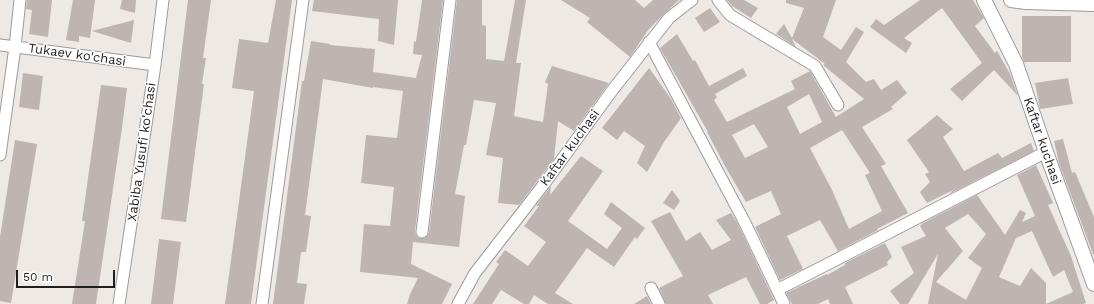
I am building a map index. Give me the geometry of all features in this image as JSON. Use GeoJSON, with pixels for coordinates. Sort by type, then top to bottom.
{"type":"FeatureCollection","features":[{"type":"Feature","properties":{"kind":"street"},"geometry":{"type":"LineString","coordinates":[[0,155],[20,0]]}},
{"type":"Feature","properties":{"kind":"street","name":"Xabiba Yusufi ko'chasi"},"geometry":{"type":"LineString","coordinates":[[120,304],[163,0]]}},
{"type":"Feature","properties":{"kind":"street"},"geometry":{"type":"LineString","coordinates":[[262,304],[304,0]]}},
{"type":"Feature","properties":{"kind":"street"},"geometry":{"type":"LineString","coordinates":[[422,232],[450,0]]}},
{"type":"Feature","properties":{"kind":"street","name":"Kaftar kuchasi"},"geometry":{"type":"LineString","coordinates":[[458,304],[475,273],[579,138],[611,92],[649,42],[669,18],[692,0]]}},
{"type":"Feature","properties":{"kind":"street"},"geometry":{"type":"LineString","coordinates":[[718,0],[730,15],[815,66],[838,105]]}},
{"type":"Feature","properties":{"kind":"street","name":"Kaftar kuchasi"},"geometry":{"type":"LineString","coordinates":[[984,0],[1016,64],[1094,284]]}},
{"type":"Feature","properties":{"kind":"street"},"geometry":{"type":"LineString","coordinates":[[1011,0],[1026,2],[1094,4]]}},
{"type":"Feature","properties":{"kind":"street"},"geometry":{"type":"LineString","coordinates":[[649,42],[744,221],[780,300],[1046,152]]}},
{"type":"Feature","properties":{"kind":"street","name":"Tukaev ko'chasi"},"geometry":{"type":"LineString","coordinates":[[0,45],[155,65]]}},
{"type":"Feature","properties":{"kind":"street"},"geometry":{"type":"LineString","coordinates":[[651,288],[659,304]]}},
{"type":"Feature","properties":{"kind":"building"},"geometry":{"type":"Polygon","coordinates":[[[27,0],[52,0],[48,37],[29,34],[32,10],[26,9],[27,0]]]}},
{"type":"Feature","properties":{"kind":"building"},"geometry":{"type":"Polygon","coordinates":[[[73,0],[95,0],[90,38],[79,36],[79,42],[66,40],[73,0]]]}},
{"type":"Feature","properties":{"kind":"building"},"geometry":{"type":"Polygon","coordinates":[[[122,0],[136,0],[135,13],[120,9],[122,0]]]}},
{"type":"Feature","properties":{"kind":"building"},"geometry":{"type":"Polygon","coordinates":[[[188,0],[211,0],[203,58],[206,58],[202,84],[204,84],[186,222],[161,219],[188,0]]]}},
{"type":"Feature","properties":{"kind":"building"},"geometry":{"type":"Polygon","coordinates":[[[276,0],[292,0],[251,304],[225,304],[254,91],[232,88],[239,39],[268,43],[276,0]]]}},
{"type":"Feature","properties":{"kind":"building"},"geometry":{"type":"Polygon","coordinates":[[[314,0],[398,0],[394,45],[378,41],[379,19],[312,11],[314,0]]]}},
{"type":"Feature","properties":{"kind":"building"},"geometry":{"type":"Polygon","coordinates":[[[422,0],[443,0],[415,231],[418,238],[425,238],[429,233],[457,0],[482,0],[482,25],[486,26],[486,59],[504,61],[515,0],[526,0],[516,63],[521,63],[514,116],[543,122],[548,84],[545,82],[552,66],[609,83],[574,131],[558,121],[554,159],[519,205],[498,203],[503,158],[486,155],[496,103],[474,100],[455,194],[465,196],[459,247],[413,242],[411,264],[452,284],[442,304],[407,304],[418,278],[360,272],[364,224],[390,226],[394,187],[361,183],[366,135],[397,138],[403,91],[373,88],[323,79],[305,215],[311,216],[306,252],[301,252],[297,283],[307,284],[304,304],[273,304],[302,81],[304,81],[311,41],[330,45],[375,49],[373,72],[416,78],[422,55],[413,54],[414,41],[416,42],[422,0]]]}},
{"type":"Feature","properties":{"kind":"building"},"geometry":{"type":"Polygon","coordinates":[[[561,0],[635,0],[644,8],[653,0],[679,0],[649,29],[630,57],[587,22],[590,18],[561,0]]]}},
{"type":"Feature","properties":{"kind":"building"},"geometry":{"type":"Polygon","coordinates":[[[727,0],[744,0],[758,8],[751,18],[732,6],[727,0]]]}},
{"type":"Feature","properties":{"kind":"building"},"geometry":{"type":"Polygon","coordinates":[[[786,0],[836,0],[823,37],[841,50],[856,27],[864,32],[846,62],[866,82],[874,79],[881,90],[897,80],[907,93],[891,107],[893,109],[862,127],[886,164],[881,166],[908,213],[838,251],[820,220],[787,236],[803,269],[780,280],[755,227],[781,214],[771,191],[746,202],[660,48],[677,34],[693,61],[695,60],[709,86],[743,68],[747,76],[715,94],[717,97],[714,100],[727,122],[795,89],[791,81],[810,71],[836,117],[864,99],[823,65],[825,64],[792,39],[796,47],[776,34],[784,24],[792,38],[804,8],[786,3],[786,0]],[[809,94],[787,107],[800,134],[822,122],[809,94]],[[754,124],[732,135],[745,158],[768,147],[754,124]],[[842,130],[810,148],[832,190],[849,229],[882,211],[865,175],[870,173],[842,130]]]}},
{"type":"Feature","properties":{"kind":"building"},"geometry":{"type":"Polygon","coordinates":[[[920,0],[973,0],[984,18],[975,26],[995,53],[997,51],[1010,74],[1018,96],[994,70],[962,101],[950,89],[982,63],[942,8],[904,38],[912,43],[906,53],[870,27],[876,19],[884,25],[920,0]]]}},
{"type":"Feature","properties":{"kind":"building"},"geometry":{"type":"Polygon","coordinates":[[[710,8],[720,22],[704,32],[695,18],[710,8]]]}},
{"type":"Feature","properties":{"kind":"building"},"geometry":{"type":"Polygon","coordinates":[[[1022,16],[1071,16],[1071,62],[1024,62],[1022,57],[1022,16]]]}},
{"type":"Feature","properties":{"kind":"building"},"geometry":{"type":"Polygon","coordinates":[[[134,20],[131,43],[92,31],[134,20]]]}},
{"type":"Feature","properties":{"kind":"building"},"geometry":{"type":"Polygon","coordinates":[[[649,68],[671,99],[681,118],[664,142],[647,172],[637,163],[645,146],[624,131],[617,140],[602,128],[649,68]]]}},
{"type":"Feature","properties":{"kind":"building"},"geometry":{"type":"Polygon","coordinates":[[[23,73],[43,76],[39,110],[19,107],[23,73]]]}},
{"type":"Feature","properties":{"kind":"building"},"geometry":{"type":"Polygon","coordinates":[[[1068,78],[1073,104],[1040,109],[1035,83],[1068,78]]]}},
{"type":"Feature","properties":{"kind":"building"},"geometry":{"type":"Polygon","coordinates":[[[101,85],[127,88],[122,128],[96,304],[72,304],[85,221],[82,221],[101,85]]]}},
{"type":"Feature","properties":{"kind":"building"},"geometry":{"type":"Polygon","coordinates":[[[937,115],[953,129],[943,137],[964,171],[998,153],[1002,158],[1031,143],[1034,151],[949,194],[953,190],[927,203],[920,192],[930,182],[925,174],[929,172],[907,140],[937,115]]]}},
{"type":"Feature","properties":{"kind":"building"},"geometry":{"type":"Polygon","coordinates":[[[1063,139],[1072,173],[1075,172],[1094,217],[1094,254],[1059,163],[1054,141],[1063,139]]]}},
{"type":"Feature","properties":{"kind":"building"},"geometry":{"type":"Polygon","coordinates":[[[15,140],[37,144],[11,303],[0,301],[0,237],[15,140]]]}},
{"type":"Feature","properties":{"kind":"building"},"geometry":{"type":"Polygon","coordinates":[[[581,156],[603,171],[568,221],[607,249],[622,228],[604,214],[611,202],[645,228],[637,239],[635,237],[614,267],[587,248],[555,293],[573,304],[548,304],[534,295],[529,304],[524,304],[501,290],[492,304],[473,304],[499,264],[496,262],[505,250],[528,266],[546,242],[524,226],[539,206],[536,206],[551,186],[550,195],[581,156]]]}},
{"type":"Feature","properties":{"kind":"building"},"geometry":{"type":"Polygon","coordinates":[[[1036,165],[1053,203],[1048,205],[1071,256],[1086,303],[1083,304],[1046,304],[928,304],[938,254],[908,304],[900,304],[890,291],[914,273],[901,247],[926,236],[920,226],[923,223],[977,195],[1005,235],[1020,210],[1026,213],[1022,222],[1035,216],[1017,175],[1036,165]],[[968,214],[945,228],[963,251],[936,282],[966,300],[982,268],[968,258],[986,234],[968,214]],[[1032,231],[1016,238],[999,277],[1020,286],[1031,268],[1046,283],[1046,304],[1073,292],[1064,270],[1053,277],[1032,231]]]}},
{"type":"Feature","properties":{"kind":"building"},"geometry":{"type":"Polygon","coordinates":[[[672,190],[680,201],[674,210],[663,203],[672,190]]]}},
{"type":"Feature","properties":{"kind":"building"},"geometry":{"type":"Polygon","coordinates":[[[670,212],[686,241],[700,232],[712,250],[731,240],[716,220],[731,213],[738,224],[774,300],[767,304],[760,304],[746,277],[708,295],[713,304],[666,304],[659,288],[683,276],[651,221],[670,212]]]}},
{"type":"Feature","properties":{"kind":"building"},"geometry":{"type":"Polygon","coordinates":[[[159,239],[181,242],[173,304],[151,304],[159,239]]]}},
{"type":"Feature","properties":{"kind":"building"},"geometry":{"type":"Polygon","coordinates":[[[885,243],[892,257],[887,262],[888,265],[845,287],[853,304],[830,304],[828,299],[818,304],[792,304],[786,293],[827,275],[845,265],[845,263],[885,243]]]}},
{"type":"Feature","properties":{"kind":"building"},"geometry":{"type":"Polygon","coordinates":[[[647,296],[651,304],[634,304],[647,296]]]}}]}
